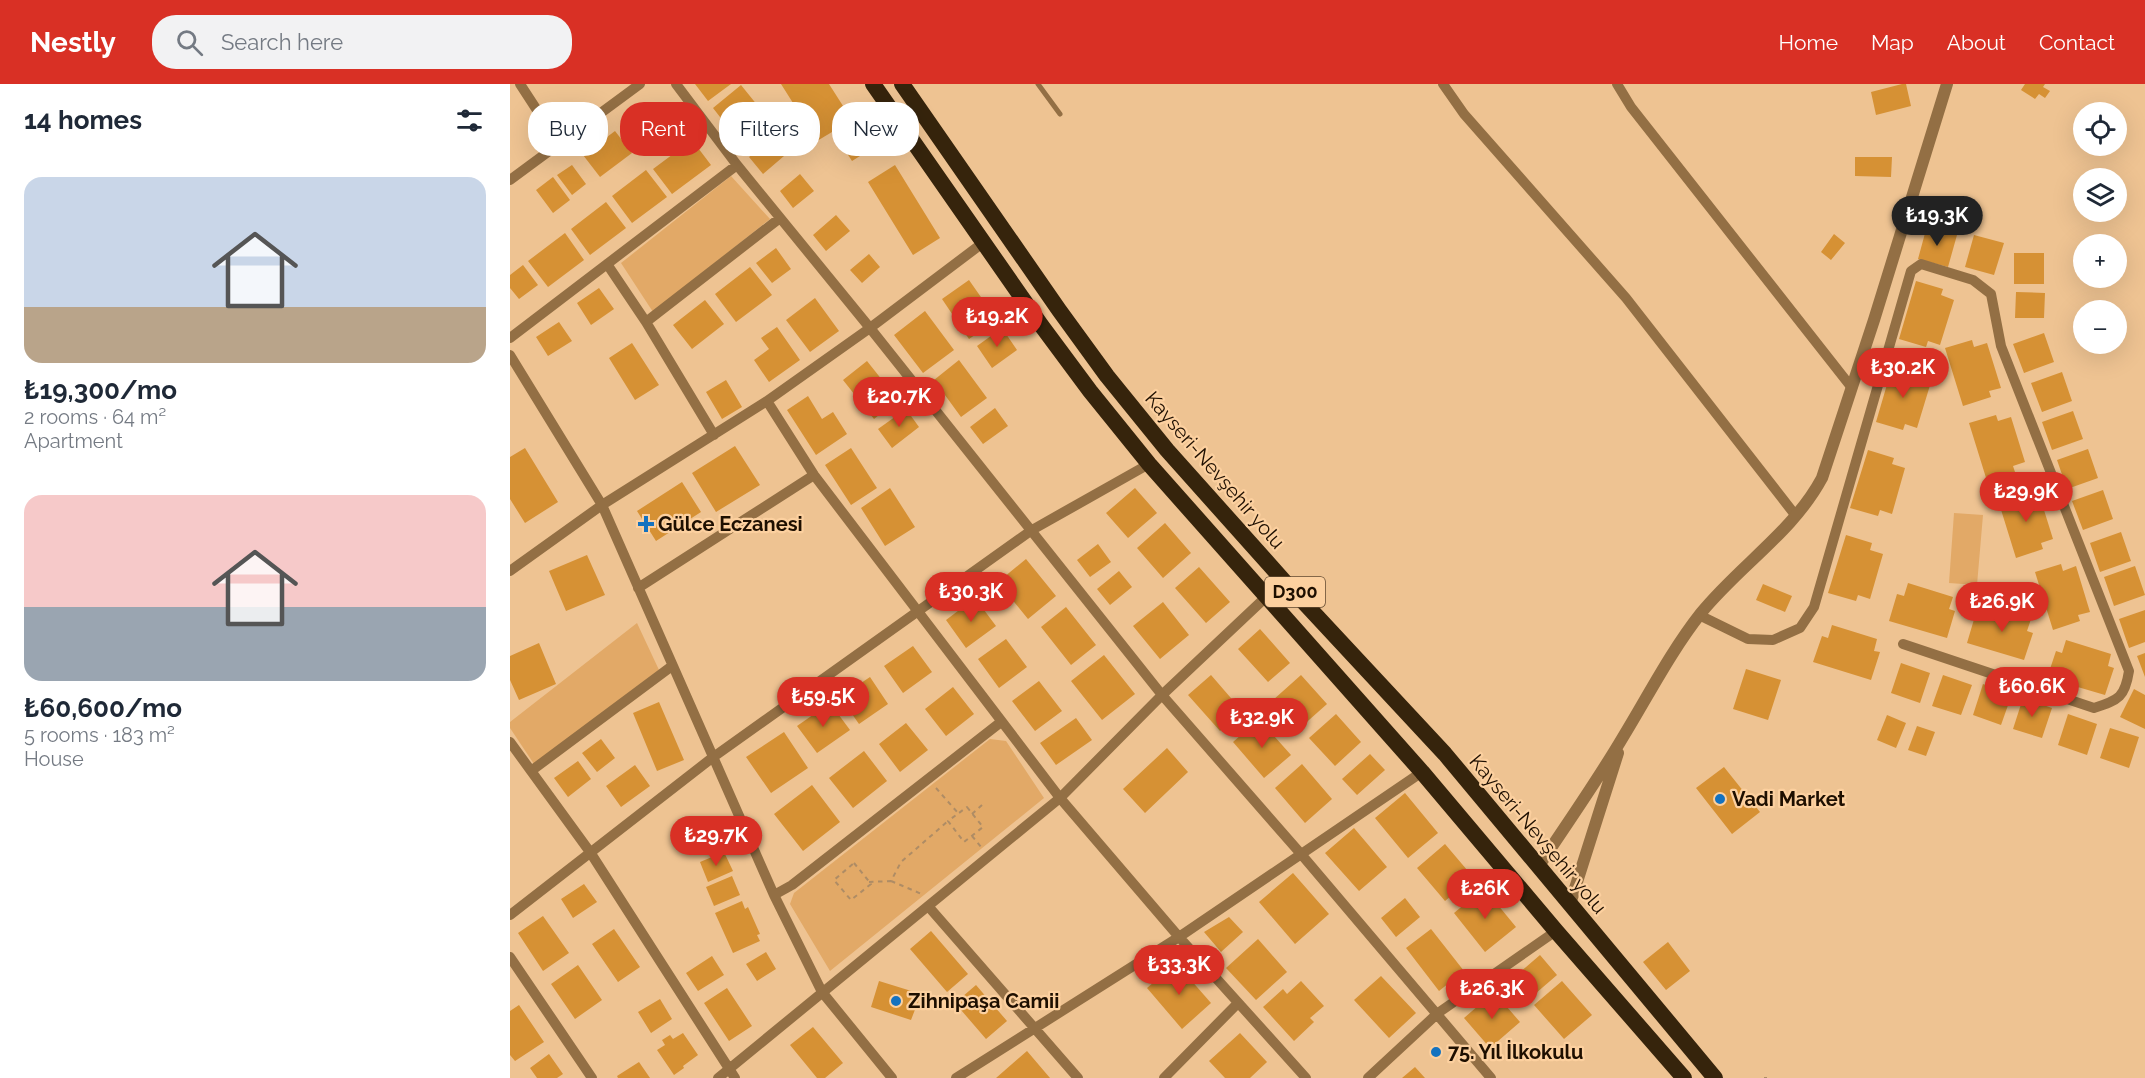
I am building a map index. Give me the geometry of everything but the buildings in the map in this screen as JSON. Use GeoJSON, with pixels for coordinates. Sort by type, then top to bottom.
{"type":"FeatureCollection","features":[{"type":"Feature","properties":{"kind":"highway","name":"D300"},"geometry":{"type":"LineString","coordinates":[[873,84],[1041,326],[1149,464],[1422,772],[1684,1078]]}},
{"type":"Feature","properties":{"kind":"highway","name":"Kayseri-Nevşehir yolu"},"geometry":{"type":"LineString","coordinates":[[902,84],[1059,310],[1107,376],[1167,450],[1284,581],[1445,754],[1715,1078]]}},
{"type":"Feature","properties":{"kind":"street"},"geometry":{"type":"LineString","coordinates":[[520,84],[532,102]]}},
{"type":"Feature","properties":{"kind":"street"},"geometry":{"type":"LineString","coordinates":[[608,108],[640,84]]}},
{"type":"Feature","properties":{"kind":"street"},"geometry":{"type":"LineString","coordinates":[[676,84],[736,165],[870,328],[1162,695],[1438,1013],[1491,1078]]}},
{"type":"Feature","properties":{"kind":"street"},"geometry":{"type":"LineString","coordinates":[[1443,84],[1464,114],[1626,298],[1796,516]]}},
{"type":"Feature","properties":{"kind":"street"},"geometry":{"type":"LineString","coordinates":[[1617,84],[1631,107],[1852,388]]}},
{"type":"Feature","properties":{"kind":"street"},"geometry":{"type":"LineString","coordinates":[[1539,867],[1700,615],[1740,570],[1775,539],[1796,516],[1812,496],[1822,478],[1947,84]]}},
{"type":"Feature","properties":{"kind":"street"},"geometry":{"type":"LineString","coordinates":[[510,180],[543,156]]}},
{"type":"Feature","properties":{"kind":"street"},"geometry":{"type":"LineString","coordinates":[[510,338],[736,165]]}},
{"type":"Feature","properties":{"kind":"street"},"geometry":{"type":"LineString","coordinates":[[646,322],[780,218]]}},
{"type":"Feature","properties":{"kind":"street"},"geometry":{"type":"LineString","coordinates":[[510,571],[602,506],[767,401],[870,328],[984,242]]}},
{"type":"Feature","properties":{"kind":"street"},"geometry":{"type":"LineString","coordinates":[[607,264],[646,322],[714,435]]}},
{"type":"Feature","properties":{"kind":"street"},"geometry":{"type":"LineString","coordinates":[[1700,615],[1748,639],[1773,640],[1800,628],[1814,607],[1911,271],[1921,264],[1973,280],[1991,294],[2001,346],[2129,671],[2127,686],[2115,701],[2094,708],[1903,644]]}},
{"type":"Feature","properties":{"kind":"street"},"geometry":{"type":"LineString","coordinates":[[510,355],[602,506],[774,895],[822,992],[892,1078]]}},
{"type":"Feature","properties":{"kind":"street"},"geometry":{"type":"LineString","coordinates":[[767,401],[814,475],[1060,798],[1179,937],[1306,1078]]}},
{"type":"Feature","properties":{"kind":"street"},"geometry":{"type":"LineString","coordinates":[[510,915],[712,758],[1032,530],[1149,464]]}},
{"type":"Feature","properties":{"kind":"street"},"geometry":{"type":"LineString","coordinates":[[638,588],[814,475]]}},
{"type":"Feature","properties":{"kind":"street"},"geometry":{"type":"LineString","coordinates":[[718,1078],[732,1073],[822,992],[1060,798],[1162,695],[1266,597]]}},
{"type":"Feature","properties":{"kind":"street"},"geometry":{"type":"LineString","coordinates":[[531,771],[672,666]]}},
{"type":"Feature","properties":{"kind":"street"},"geometry":{"type":"LineString","coordinates":[[774,895],[792,885],[1001,722]]}},
{"type":"Feature","properties":{"kind":"street"},"geometry":{"type":"LineString","coordinates":[[1570,904],[1623,738]]}},
{"type":"Feature","properties":{"kind":"street"},"geometry":{"type":"LineString","coordinates":[[510,742],[514,756],[531,771],[590,852],[732,1073]]}},
{"type":"Feature","properties":{"kind":"street"},"geometry":{"type":"LineString","coordinates":[[956,1078],[1179,937],[1422,772]]}},
{"type":"Feature","properties":{"kind":"street"},"geometry":{"type":"LineString","coordinates":[[932,903],[1033,1028],[1078,1078]]}},
{"type":"Feature","properties":{"kind":"street"},"geometry":{"type":"LineString","coordinates":[[1368,1078],[1438,1013],[1556,931]]}},
{"type":"Feature","properties":{"kind":"street"},"geometry":{"type":"LineString","coordinates":[[510,957],[592,1078]]}},
{"type":"Feature","properties":{"kind":"street"},"geometry":{"type":"LineString","coordinates":[[1164,1078],[1239,1003]]}},
{"type":"Feature","properties":{"kind":"lane"},"geometry":{"type":"LineString","coordinates":[[1038,84],[1060,114]]}},
{"type":"Feature","properties":{"kind":"path"},"geometry":{"type":"LineString","coordinates":[[928,779],[958,813]]}},
{"type":"Feature","properties":{"kind":"path"},"geometry":{"type":"LineString","coordinates":[[972,813],[983,804]]}},
{"type":"Feature","properties":{"kind":"path"},"geometry":{"type":"LineString","coordinates":[[891,881],[901,862],[948,821],[967,807],[983,827],[964,842],[948,821]]}},
{"type":"Feature","properties":{"kind":"path"},"geometry":{"type":"LineString","coordinates":[[854,863],[869,882],[871,884],[851,900],[834,880],[854,863]]}},
{"type":"Feature","properties":{"kind":"path"},"geometry":{"type":"LineString","coordinates":[[869,882],[891,881],[932,903]]}},
{"type":"Feature","properties":{"kind":"shaded area"},"geometry":{"type":"Polygon","coordinates":[[[731,176],[770,219],[653,312],[621,263],[731,176]]]}},
{"type":"Feature","properties":{"kind":"shaded area"},"geometry":{"type":"Polygon","coordinates":[[[1954,513],[1983,515],[1977,585],[1949,583],[1954,513]]]}},
{"type":"Feature","properties":{"kind":"shaded area"},"geometry":{"type":"Polygon","coordinates":[[[637,623],[659,670],[534,764],[510,728],[510,722],[637,623]]]}},
{"type":"Feature","properties":{"kind":"shaded area"},"geometry":{"type":"Polygon","coordinates":[[[990,739],[1006,741],[1044,798],[830,971],[790,904],[794,893],[990,739]]]}},
{"type":"Feature","properties":{"kind":"place","name":"Gülce Eczanesi"},"geometry":{"type":"Point","coordinates":[646,524]}},
{"type":"Feature","properties":{"kind":"place","name":"Vadi Market"},"geometry":{"type":"Point","coordinates":[1720,799]}},
{"type":"Feature","properties":{"kind":"place","name":"Zihnipaşa Camii"},"geometry":{"type":"Point","coordinates":[896,1001]}},
{"type":"Feature","properties":{"kind":"place","name":"75. Yıl İlkokulu"},"geometry":{"type":"Point","coordinates":[1436,1052]}}]}
